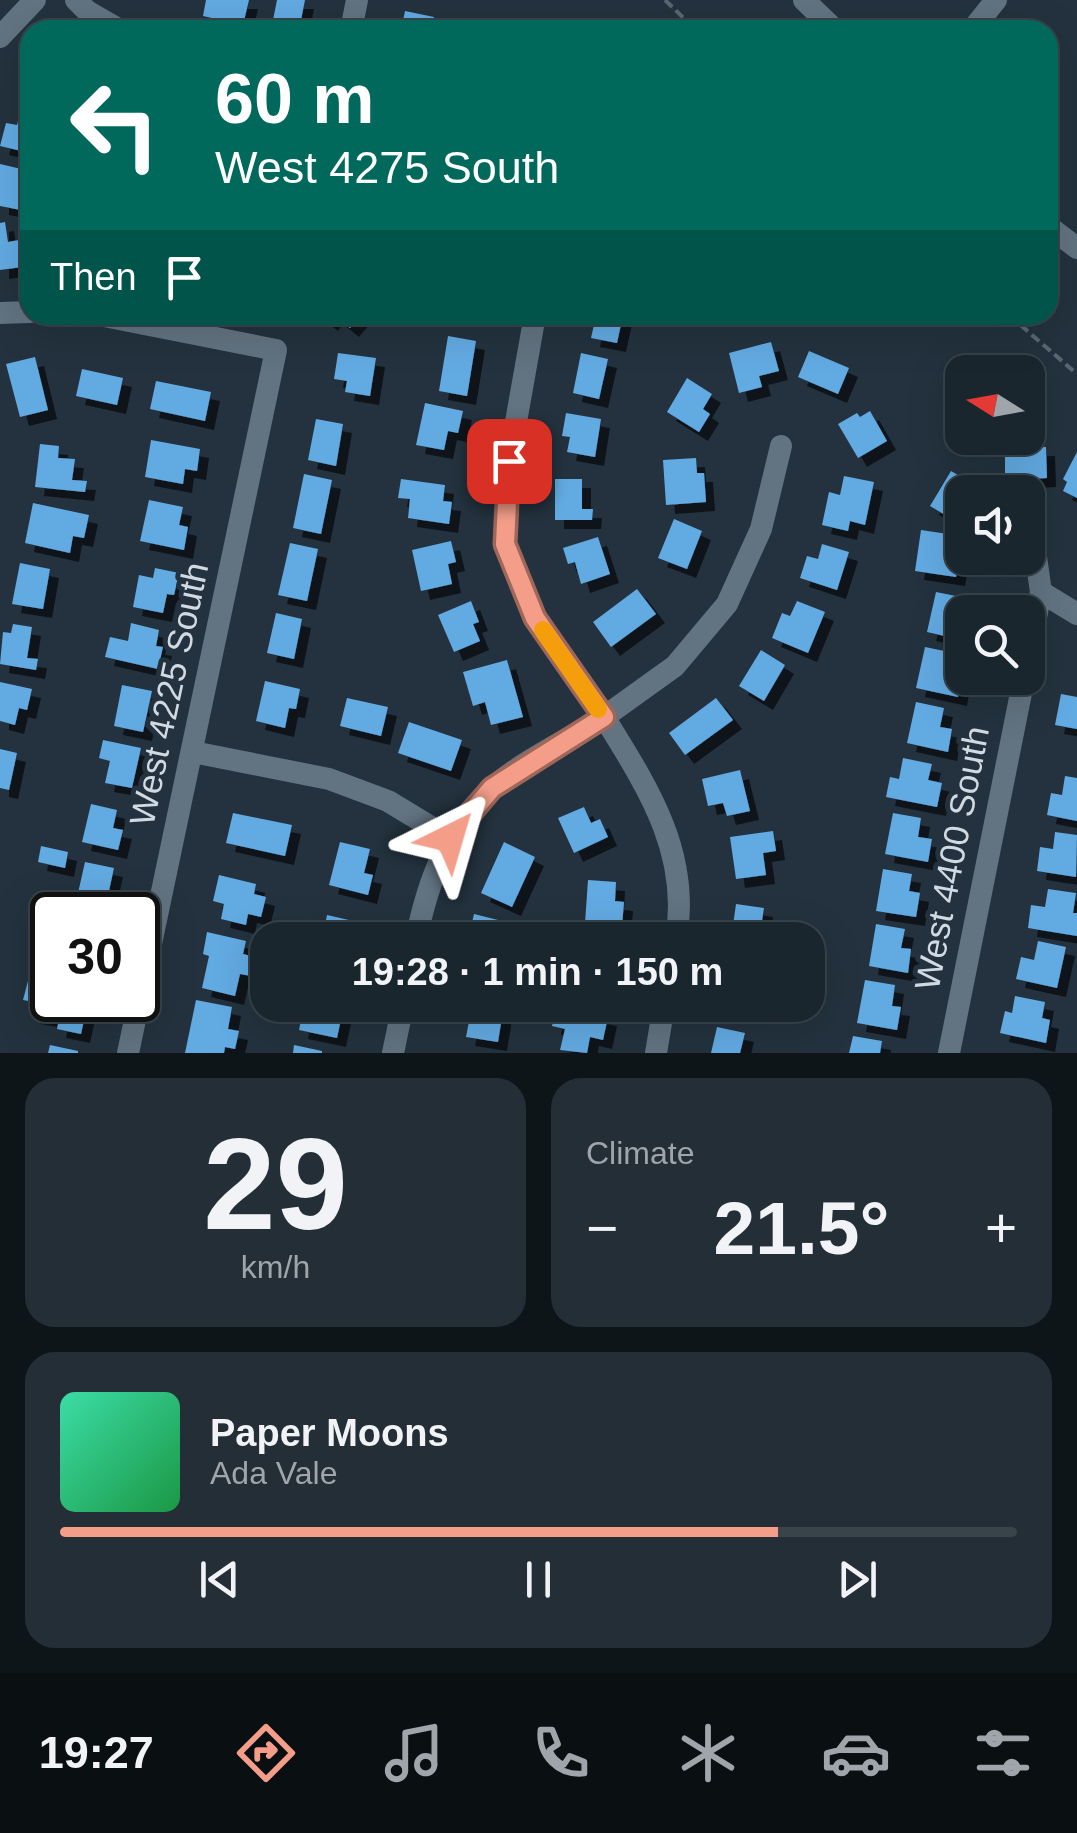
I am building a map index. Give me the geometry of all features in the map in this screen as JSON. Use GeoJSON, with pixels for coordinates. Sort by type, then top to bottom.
{"type":"FeatureCollection","features":[{"type":"Feature","properties":{"kind":"street"},"geometry":{"type":"LineString","coordinates":[[0,37],[36,0]]}},
{"type":"Feature","properties":{"kind":"street"},"geometry":{"type":"LineString","coordinates":[[76,0],[103,20]]}},
{"type":"Feature","properties":{"kind":"street"},"geometry":{"type":"LineString","coordinates":[[804,0],[825,20]]}},
{"type":"Feature","properties":{"kind":"street"},"geometry":{"type":"LineString","coordinates":[[980,20],[996,0]]}},
{"type":"Feature","properties":{"kind":"street","name":"West 4225 South"},"geometry":{"type":"LineString","coordinates":[[128,1053],[276,350],[150,325]]}},
{"type":"Feature","properties":{"kind":"street"},"geometry":{"type":"LineString","coordinates":[[534,325],[509,461],[505,544],[535,618],[648,786],[673,848],[682,906],[679,922]]}},
{"type":"Feature","properties":{"kind":"street"},"geometry":{"type":"LineString","coordinates":[[420,922],[450,838],[492,788],[604,717],[675,666],[728,604],[762,529],[781,446]]}},
{"type":"Feature","properties":{"kind":"street"},"geometry":{"type":"LineString","coordinates":[[1039,575],[1040,595]]}},
{"type":"Feature","properties":{"kind":"street"},"geometry":{"type":"LineString","coordinates":[[1041,592],[1077,614]]}},
{"type":"Feature","properties":{"kind":"street","name":"West 4400 South"},"geometry":{"type":"LineString","coordinates":[[948,1053],[1021,695]]}},
{"type":"Feature","properties":{"kind":"street"},"geometry":{"type":"LineString","coordinates":[[192,752],[329,779],[388,802],[450,838]]}},
{"type":"Feature","properties":{"kind":"street"},"geometry":{"type":"LineString","coordinates":[[393,1053],[399,1022]]}},
{"type":"Feature","properties":{"kind":"street"},"geometry":{"type":"LineString","coordinates":[[656,1053],[661,1022]]}},
{"type":"Feature","properties":{"kind":"path"},"geometry":{"type":"LineString","coordinates":[[665,0],[686,20]]}},
{"type":"Feature","properties":{"kind":"path"},"geometry":{"type":"LineString","coordinates":[[1020,325],[1077,374]]}},
{"type":"Feature","properties":{"kind":"building"},"geometry":{"type":"Polygon","coordinates":[[[206,0],[249,0],[244,20],[203,16],[206,0]]]}},
{"type":"Feature","properties":{"kind":"building"},"geometry":{"type":"Polygon","coordinates":[[[277,0],[305,0],[301,20],[273,20],[277,0]]]}},
{"type":"Feature","properties":{"kind":"building"},"geometry":{"type":"Polygon","coordinates":[[[405,11],[434,17],[433,20],[403,20],[405,11]]]}},
{"type":"Feature","properties":{"kind":"building"},"geometry":{"type":"Polygon","coordinates":[[[20,114],[20,151],[0,146],[6,123],[17,125],[20,114]]]}},
{"type":"Feature","properties":{"kind":"building"},"geometry":{"type":"Polygon","coordinates":[[[0,164],[20,169],[20,210],[0,206],[0,164]]]}},
{"type":"Feature","properties":{"kind":"building"},"geometry":{"type":"Polygon","coordinates":[[[5,222],[8,242],[19,240],[20,267],[0,270],[0,223],[5,222]]]}},
{"type":"Feature","properties":{"kind":"building"},"geometry":{"type":"Polygon","coordinates":[[[594,325],[621,325],[617,343],[591,338],[594,325]]]}},
{"type":"Feature","properties":{"kind":"building"},"geometry":{"type":"Polygon","coordinates":[[[448,336],[476,341],[467,396],[439,391],[448,336]]]}},
{"type":"Feature","properties":{"kind":"building"},"geometry":{"type":"Polygon","coordinates":[[[771,342],[779,371],[759,376],[762,387],[739,393],[729,353],[771,342]]]}},
{"type":"Feature","properties":{"kind":"building"},"geometry":{"type":"Polygon","coordinates":[[[809,351],[849,368],[838,394],[798,377],[809,351]]]}},
{"type":"Feature","properties":{"kind":"building"},"geometry":{"type":"Polygon","coordinates":[[[338,353],[376,358],[370,396],[345,392],[347,381],[334,379],[338,353]]]}},
{"type":"Feature","properties":{"kind":"building"},"geometry":{"type":"Polygon","coordinates":[[[581,353],[608,359],[599,399],[573,393],[581,353]]]}},
{"type":"Feature","properties":{"kind":"building"},"geometry":{"type":"Polygon","coordinates":[[[35,357],[48,410],[20,417],[6,364],[35,357]]]}},
{"type":"Feature","properties":{"kind":"building"},"geometry":{"type":"Polygon","coordinates":[[[82,369],[123,378],[117,405],[76,396],[82,369]]]}},
{"type":"Feature","properties":{"kind":"building"},"geometry":{"type":"Polygon","coordinates":[[[687,378],[712,394],[703,409],[710,414],[699,432],[667,412],[687,378]]]}},
{"type":"Feature","properties":{"kind":"building"},"geometry":{"type":"Polygon","coordinates":[[[156,381],[211,392],[205,421],[150,409],[156,381]]]}},
{"type":"Feature","properties":{"kind":"building"},"geometry":{"type":"Polygon","coordinates":[[[425,403],[463,411],[458,433],[448,431],[444,450],[416,445],[425,403]]]}},
{"type":"Feature","properties":{"kind":"building"},"geometry":{"type":"Polygon","coordinates":[[[870,411],[887,441],[858,458],[838,424],[857,413],[860,417],[870,411]]]}},
{"type":"Feature","properties":{"kind":"building"},"geometry":{"type":"Polygon","coordinates":[[[566,413],[601,419],[595,457],[567,452],[570,437],[562,436],[566,413]]]}},
{"type":"Feature","properties":{"kind":"building"},"geometry":{"type":"Polygon","coordinates":[[[316,419],[343,424],[336,466],[308,460],[316,419]]]}},
{"type":"Feature","properties":{"kind":"building"},"geometry":{"type":"Polygon","coordinates":[[[151,440],[200,449],[197,471],[185,469],[183,484],[145,477],[151,440]]]}},
{"type":"Feature","properties":{"kind":"building"},"geometry":{"type":"Polygon","coordinates":[[[40,444],[59,446],[58,458],[75,459],[72,480],[87,481],[85,492],[35,487],[40,444]]]}},
{"type":"Feature","properties":{"kind":"building"},"geometry":{"type":"Polygon","coordinates":[[[1045,447],[1047,478],[1005,475],[1005,455],[1045,455],[1045,447]]]}},
{"type":"Feature","properties":{"kind":"building"},"geometry":{"type":"Polygon","coordinates":[[[1077,452],[1077,498],[1063,491],[1067,482],[1063,479],[1077,452]]]}},
{"type":"Feature","properties":{"kind":"building"},"geometry":{"type":"Polygon","coordinates":[[[696,458],[697,473],[704,473],[706,502],[666,505],[663,460],[696,458]]]}},
{"type":"Feature","properties":{"kind":"building"},"geometry":{"type":"Polygon","coordinates":[[[304,474],[332,480],[321,534],[293,528],[304,474]]]}},
{"type":"Feature","properties":{"kind":"building"},"geometry":{"type":"Polygon","coordinates":[[[844,476],[874,482],[865,525],[850,521],[848,531],[822,525],[829,492],[840,495],[844,476]]]}},
{"type":"Feature","properties":{"kind":"building"},"geometry":{"type":"Polygon","coordinates":[[[401,479],[445,485],[443,501],[452,502],[449,524],[408,518],[410,499],[398,498],[401,479]]]}},
{"type":"Feature","properties":{"kind":"building"},"geometry":{"type":"Polygon","coordinates":[[[555,479],[582,479],[582,509],[593,509],[592,520],[555,520],[555,479]]]}},
{"type":"Feature","properties":{"kind":"building"},"geometry":{"type":"Polygon","coordinates":[[[945,481],[945,515],[930,506],[945,481]]]}},
{"type":"Feature","properties":{"kind":"building"},"geometry":{"type":"Polygon","coordinates":[[[149,500],[183,507],[179,525],[188,527],[184,550],[140,541],[149,500]]]}},
{"type":"Feature","properties":{"kind":"building"},"geometry":{"type":"Polygon","coordinates":[[[33,503],[89,515],[84,538],[73,536],[70,553],[25,543],[33,503]]]}},
{"type":"Feature","properties":{"kind":"building"},"geometry":{"type":"Polygon","coordinates":[[[674,519],[702,531],[687,569],[658,558],[674,519]]]}},
{"type":"Feature","properties":{"kind":"building"},"geometry":{"type":"Polygon","coordinates":[[[921,530],[945,534],[945,575],[956,577],[915,571],[921,530]]]}},
{"type":"Feature","properties":{"kind":"building"},"geometry":{"type":"Polygon","coordinates":[[[598,537],[610,574],[581,584],[575,562],[568,564],[563,548],[598,537]]]}},
{"type":"Feature","properties":{"kind":"building"},"geometry":{"type":"Polygon","coordinates":[[[451,541],[456,562],[448,564],[452,584],[421,591],[412,550],[451,541]]]}},
{"type":"Feature","properties":{"kind":"building"},"geometry":{"type":"Polygon","coordinates":[[[290,543],[318,549],[307,601],[278,595],[290,543]]]}},
{"type":"Feature","properties":{"kind":"building"},"geometry":{"type":"Polygon","coordinates":[[[822,544],[849,552],[837,590],[800,578],[807,556],[818,559],[822,544]]]}},
{"type":"Feature","properties":{"kind":"building"},"geometry":{"type":"Polygon","coordinates":[[[20,563],[50,569],[43,609],[12,604],[20,563]]]}},
{"type":"Feature","properties":{"kind":"building"},"geometry":{"type":"Polygon","coordinates":[[[155,568],[179,573],[174,595],[167,594],[163,613],[133,607],[139,575],[153,578],[155,568]]]}},
{"type":"Feature","properties":{"kind":"building"},"geometry":{"type":"Polygon","coordinates":[[[637,589],[656,614],[611,647],[593,622],[637,589]]]}},
{"type":"Feature","properties":{"kind":"building"},"geometry":{"type":"Polygon","coordinates":[[[936,592],[951,595],[945,595],[945,636],[927,632],[936,592]]]}},
{"type":"Feature","properties":{"kind":"building"},"geometry":{"type":"Polygon","coordinates":[[[471,601],[479,622],[473,624],[480,641],[454,652],[438,615],[471,601]]]}},
{"type":"Feature","properties":{"kind":"building"},"geometry":{"type":"Polygon","coordinates":[[[797,601],[825,612],[808,653],[772,638],[782,613],[790,616],[797,601]]]}},
{"type":"Feature","properties":{"kind":"building"},"geometry":{"type":"Polygon","coordinates":[[[276,613],[302,619],[294,659],[267,653],[276,613]]]}},
{"type":"Feature","properties":{"kind":"building"},"geometry":{"type":"Polygon","coordinates":[[[131,623],[159,630],[156,646],[163,647],[158,669],[105,657],[110,637],[128,641],[131,623]]]}},
{"type":"Feature","properties":{"kind":"building"},"geometry":{"type":"Polygon","coordinates":[[[13,624],[32,627],[27,658],[38,659],[36,670],[0,664],[3,632],[11,633],[13,624]]]}},
{"type":"Feature","properties":{"kind":"building"},"geometry":{"type":"Polygon","coordinates":[[[925,647],[945,651],[945,694],[916,688],[925,647]]]}},
{"type":"Feature","properties":{"kind":"building"},"geometry":{"type":"Polygon","coordinates":[[[761,650],[785,665],[764,701],[739,686],[761,650]]]}},
{"type":"Feature","properties":{"kind":"building"},"geometry":{"type":"Polygon","coordinates":[[[507,660],[523,717],[491,725],[485,702],[473,706],[463,672],[507,660]]]}},
{"type":"Feature","properties":{"kind":"building"},"geometry":{"type":"Polygon","coordinates":[[[265,681],[300,689],[296,709],[289,708],[285,728],[256,721],[265,681]]]}},
{"type":"Feature","properties":{"kind":"building"},"geometry":{"type":"Polygon","coordinates":[[[0,682],[32,689],[27,710],[19,708],[15,725],[0,721],[0,682]]]}},
{"type":"Feature","properties":{"kind":"building"},"geometry":{"type":"Polygon","coordinates":[[[122,685],[152,691],[143,732],[114,726],[122,685]]]}},
{"type":"Feature","properties":{"kind":"building"},"geometry":{"type":"Polygon","coordinates":[[[1061,694],[1077,697],[1077,729],[1055,725],[1061,694]]]}},
{"type":"Feature","properties":{"kind":"building"},"geometry":{"type":"Polygon","coordinates":[[[347,698],[388,707],[381,736],[340,726],[347,698]]]}},
{"type":"Feature","properties":{"kind":"building"},"geometry":{"type":"Polygon","coordinates":[[[716,698],[733,720],[685,755],[669,733],[716,698]]]}},
{"type":"Feature","properties":{"kind":"building"},"geometry":{"type":"Polygon","coordinates":[[[916,702],[944,708],[940,727],[952,729],[948,752],[907,743],[916,702]]]}},
{"type":"Feature","properties":{"kind":"building"},"geometry":{"type":"Polygon","coordinates":[[[409,722],[462,740],[451,771],[398,753],[409,722]]]}},
{"type":"Feature","properties":{"kind":"building"},"geometry":{"type":"Polygon","coordinates":[[[103,740],[141,748],[132,788],[105,783],[110,761],[99,758],[103,740]]]}},
{"type":"Feature","properties":{"kind":"building"},"geometry":{"type":"Polygon","coordinates":[[[0,749],[17,753],[9,790],[0,788],[0,749]]]}},
{"type":"Feature","properties":{"kind":"building"},"geometry":{"type":"Polygon","coordinates":[[[903,758],[932,764],[928,780],[942,783],[937,807],[886,797],[890,777],[899,779],[903,758]]]}},
{"type":"Feature","properties":{"kind":"building"},"geometry":{"type":"Polygon","coordinates":[[[740,770],[750,811],[727,816],[723,803],[708,806],[702,779],[740,770]]]}},
{"type":"Feature","properties":{"kind":"building"},"geometry":{"type":"Polygon","coordinates":[[[1065,776],[1077,778],[1077,821],[1047,815],[1051,793],[1062,795],[1065,776]]]}},
{"type":"Feature","properties":{"kind":"building"},"geometry":{"type":"Polygon","coordinates":[[[91,804],[117,810],[113,828],[123,830],[118,850],[82,842],[91,804]]]}},
{"type":"Feature","properties":{"kind":"building"},"geometry":{"type":"Polygon","coordinates":[[[584,807],[591,823],[600,819],[608,837],[574,853],[558,818],[584,807]]]}},
{"type":"Feature","properties":{"kind":"building"},"geometry":{"type":"Polygon","coordinates":[[[233,813],[292,825],[285,856],[226,843],[233,813]]]}},
{"type":"Feature","properties":{"kind":"building"},"geometry":{"type":"Polygon","coordinates":[[[893,813],[921,818],[918,837],[932,839],[928,862],[885,854],[893,813]]]}},
{"type":"Feature","properties":{"kind":"building"},"geometry":{"type":"Polygon","coordinates":[[[773,831],[776,851],[763,853],[766,875],[736,879],[730,837],[773,831]]]}},
{"type":"Feature","properties":{"kind":"building"},"geometry":{"type":"Polygon","coordinates":[[[1055,832],[1077,835],[1076,877],[1037,871],[1040,847],[1053,849],[1055,832]]]}},
{"type":"Feature","properties":{"kind":"building"},"geometry":{"type":"Polygon","coordinates":[[[340,842],[370,849],[364,873],[373,875],[368,895],[329,885],[340,842]]]}},
{"type":"Feature","properties":{"kind":"building"},"geometry":{"type":"Polygon","coordinates":[[[504,842],[535,857],[512,907],[481,893],[504,842]]]}},
{"type":"Feature","properties":{"kind":"building"},"geometry":{"type":"Polygon","coordinates":[[[41,846],[68,852],[65,868],[38,862],[41,846]]]}},
{"type":"Feature","properties":{"kind":"building"},"geometry":{"type":"Polygon","coordinates":[[[85,862],[114,868],[109,892],[78,892],[85,862]]]}},
{"type":"Feature","properties":{"kind":"building"},"geometry":{"type":"Polygon","coordinates":[[[883,869],[912,874],[909,891],[920,893],[916,917],[876,911],[883,869]]]}},
{"type":"Feature","properties":{"kind":"building"},"geometry":{"type":"Polygon","coordinates":[[[219,875],[256,884],[254,894],[266,897],[261,917],[248,914],[246,925],[221,919],[224,904],[213,901],[219,875]]]}},
{"type":"Feature","properties":{"kind":"building"},"geometry":{"type":"Polygon","coordinates":[[[588,880],[616,882],[615,901],[624,902],[622,922],[585,922],[588,880]]]}},
{"type":"Feature","properties":{"kind":"building"},"geometry":{"type":"Polygon","coordinates":[[[1048,889],[1076,893],[1073,913],[1077,913],[1077,936],[1028,928],[1031,905],[1045,907],[1048,889]]]}},
{"type":"Feature","properties":{"kind":"building"},"geometry":{"type":"Polygon","coordinates":[[[736,904],[764,908],[762,922],[734,922],[736,904]]]}},
{"type":"Feature","properties":{"kind":"building"},"geometry":{"type":"Polygon","coordinates":[[[474,914],[498,920],[498,922],[472,922],[474,914]]]}},
{"type":"Feature","properties":{"kind":"building"},"geometry":{"type":"Polygon","coordinates":[[[327,915],[358,922],[326,922],[327,915]]]}},
{"type":"Feature","properties":{"kind":"building"},"geometry":{"type":"Polygon","coordinates":[[[876,924],[905,929],[901,948],[911,949],[908,973],[869,966],[876,924]]]}},
{"type":"Feature","properties":{"kind":"building"},"geometry":{"type":"Polygon","coordinates":[[[207,932],[246,941],[243,954],[250,956],[250,976],[240,974],[235,996],[202,988],[209,956],[203,954],[207,932]]]}},
{"type":"Feature","properties":{"kind":"building"},"geometry":{"type":"Polygon","coordinates":[[[1038,941],[1066,947],[1057,988],[1016,979],[1021,957],[1034,960],[1038,941]]]}},
{"type":"Feature","properties":{"kind":"building"},"geometry":{"type":"Polygon","coordinates":[[[865,980],[895,985],[892,1006],[901,1007],[897,1030],[857,1023],[865,980]]]}},
{"type":"Feature","properties":{"kind":"building"},"geometry":{"type":"Polygon","coordinates":[[[30,981],[30,1001],[23,1000],[30,981]]]}},
{"type":"Feature","properties":{"kind":"building"},"geometry":{"type":"Polygon","coordinates":[[[1015,996],[1045,1002],[1042,1018],[1050,1020],[1046,1043],[1000,1033],[1005,1011],[1012,1013],[1015,996]]]}},
{"type":"Feature","properties":{"kind":"building"},"geometry":{"type":"Polygon","coordinates":[[[196,1000],[232,1007],[228,1029],[239,1031],[235,1049],[225,1047],[224,1053],[185,1053],[196,1000]]]}},
{"type":"Feature","properties":{"kind":"building"},"geometry":{"type":"Polygon","coordinates":[[[59,1022],[84,1022],[81,1034],[57,1029],[59,1022]]]}},
{"type":"Feature","properties":{"kind":"building"},"geometry":{"type":"Polygon","coordinates":[[[301,1022],[340,1022],[337,1038],[299,1030],[301,1022]]]}},
{"type":"Feature","properties":{"kind":"building"},"geometry":{"type":"Polygon","coordinates":[[[469,1022],[501,1022],[498,1042],[466,1037],[469,1022]]]}},
{"type":"Feature","properties":{"kind":"building"},"geometry":{"type":"Polygon","coordinates":[[[553,1022],[607,1022],[603,1040],[590,1037],[587,1053],[560,1050],[565,1029],[552,1026],[553,1022]]]}},
{"type":"Feature","properties":{"kind":"building"},"geometry":{"type":"Polygon","coordinates":[[[717,1027],[745,1033],[740,1053],[711,1053],[717,1027]]]}},
{"type":"Feature","properties":{"kind":"building"},"geometry":{"type":"Polygon","coordinates":[[[853,1036],[882,1041],[880,1053],[849,1053],[853,1036]]]}},
{"type":"Feature","properties":{"kind":"building"},"geometry":{"type":"Polygon","coordinates":[[[50,1045],[78,1051],[78,1053],[48,1053],[50,1045]]]}},
{"type":"Feature","properties":{"kind":"building"},"geometry":{"type":"Polygon","coordinates":[[[294,1045],[322,1051],[322,1053],[293,1053],[294,1045]]]}},
{"type":"Feature","properties":{"kind":"slow traffic"},"geometry":{"type":"LineString","coordinates":[[543,630],[598,709]]}},
{"type":"Feature","properties":{"kind":"route"},"geometry":{"type":"LineString","coordinates":[[450,838],[492,788],[604,717],[535,618],[505,544],[509,461]]}}]}
